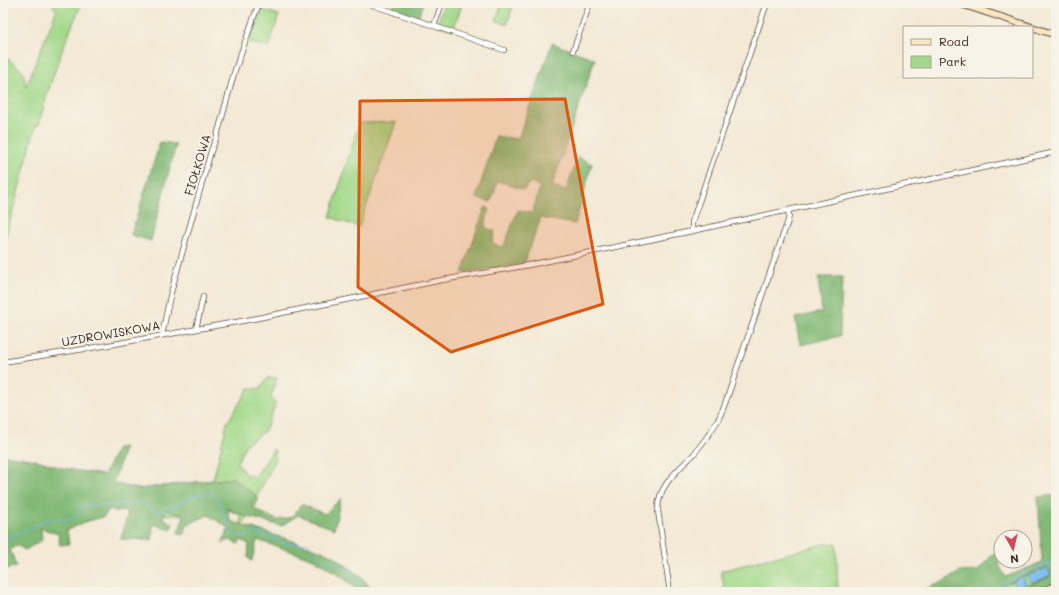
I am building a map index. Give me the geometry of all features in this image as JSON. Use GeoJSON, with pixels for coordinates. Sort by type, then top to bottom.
{"type":"FeatureCollection","features":[{"type":"Feature","properties":{"kind":"main road"},"geometry":{"type":"LineString","coordinates":[[958,3],[1028,26]]}},
{"type":"Feature","properties":{"kind":"main road"},"geometry":{"type":"LineString","coordinates":[[1033,27],[1056,35]]}},
{"type":"Feature","properties":{"kind":"street","name":"FIOŁKOWA"},"geometry":{"type":"LineString","coordinates":[[162,335],[170,296],[211,151],[217,136],[235,70],[259,3]]}},
{"type":"Feature","properties":{"kind":"street"},"geometry":{"type":"LineString","coordinates":[[367,3],[504,50]]}},
{"type":"Feature","properties":{"kind":"street"},"geometry":{"type":"LineString","coordinates":[[434,26],[442,3]]}},
{"type":"Feature","properties":{"kind":"street"},"geometry":{"type":"LineString","coordinates":[[573,51],[590,3]]}},
{"type":"Feature","properties":{"kind":"street"},"geometry":{"type":"LineString","coordinates":[[692,231],[692,222],[767,3]]}},
{"type":"Feature","properties":{"kind":"street","name":"UZDROWISKOWA"},"geometry":{"type":"LineString","coordinates":[[3,362],[222,324],[319,306],[445,279],[529,265],[1056,152]]}},
{"type":"Feature","properties":{"kind":"street"},"geometry":{"type":"LineString","coordinates":[[670,592],[658,511],[659,499],[664,487],[695,452],[722,412],[788,221],[788,210]]}},
{"type":"Feature","properties":{"kind":"street"},"geometry":{"type":"LineString","coordinates":[[196,328],[203,297]]}},
{"type":"Feature","properties":{"kind":"street"},"geometry":{"type":"LineString","coordinates":[[1038,592],[1056,586]]}},
{"type":"Feature","properties":{"kind":"highlighted area"},"geometry":{"type":"Polygon","coordinates":[[[565,99],[603,304],[451,352],[358,287],[360,101],[565,99]]]}},
{"type":"Feature","properties":{"kind":"green space"},"geometry":{"type":"Polygon","coordinates":[[[55,3],[82,3],[69,33],[47,94],[39,125],[36,125],[3,247],[3,55],[23,71],[26,87],[57,9],[53,7],[55,3]]]}},
{"type":"Feature","properties":{"kind":"green space"},"geometry":{"type":"Polygon","coordinates":[[[394,3],[423,3],[418,19],[392,10],[394,3]]]}},
{"type":"Feature","properties":{"kind":"green space"},"geometry":{"type":"Polygon","coordinates":[[[444,3],[462,4],[453,30],[437,25],[444,3]]]}},
{"type":"Feature","properties":{"kind":"green space"},"geometry":{"type":"Polygon","coordinates":[[[502,3],[514,3],[507,25],[496,20],[502,3]]]}},
{"type":"Feature","properties":{"kind":"green space"},"geometry":{"type":"Polygon","coordinates":[[[260,9],[279,15],[269,48],[248,42],[260,9]]]}},
{"type":"Feature","properties":{"kind":"green space"},"geometry":{"type":"Polygon","coordinates":[[[552,43],[595,59],[552,186],[566,191],[578,157],[592,164],[575,224],[541,218],[524,264],[462,273],[485,207],[489,208],[485,228],[495,231],[492,243],[503,248],[518,210],[532,213],[540,187],[530,182],[524,190],[498,181],[491,202],[476,198],[496,136],[518,139],[552,43]]]}},
{"type":"Feature","properties":{"kind":"green space"},"geometry":{"type":"Polygon","coordinates":[[[396,122],[359,227],[330,217],[359,123],[396,122]]]}},
{"type":"Feature","properties":{"kind":"green space"},"geometry":{"type":"Polygon","coordinates":[[[160,142],[176,144],[151,241],[131,235],[160,142]]]}},
{"type":"Feature","properties":{"kind":"green space"},"geometry":{"type":"Polygon","coordinates":[[[818,277],[842,277],[840,336],[800,345],[795,318],[822,312],[818,277]]]}},
{"type":"Feature","properties":{"kind":"green space"},"geometry":{"type":"Polygon","coordinates":[[[267,378],[277,378],[271,397],[276,403],[265,431],[246,444],[237,462],[245,474],[255,477],[274,449],[276,459],[241,528],[241,515],[207,502],[206,514],[171,515],[115,511],[112,483],[138,489],[213,480],[227,423],[249,388],[260,389],[267,378]]]}},
{"type":"Feature","properties":{"kind":"green space"},"geometry":{"type":"Polygon","coordinates":[[[125,447],[113,483],[138,489],[233,478],[259,498],[254,509],[277,520],[292,517],[301,504],[325,514],[341,498],[334,529],[298,515],[281,526],[242,515],[227,508],[230,521],[333,555],[362,578],[374,592],[359,592],[342,577],[314,559],[257,540],[252,561],[248,558],[249,544],[241,540],[238,544],[230,540],[222,543],[229,528],[208,515],[187,525],[184,535],[178,533],[184,515],[166,510],[163,518],[173,524],[171,530],[153,524],[152,540],[121,539],[128,512],[109,509],[104,517],[88,521],[67,530],[69,544],[60,545],[58,534],[41,528],[42,540],[25,550],[16,545],[9,552],[12,554],[16,567],[3,569],[3,455],[37,460],[62,468],[104,475],[117,448],[125,447]]]}},
{"type":"Feature","properties":{"kind":"green space"},"geometry":{"type":"Polygon","coordinates":[[[1056,495],[1056,584],[1035,592],[1032,592],[1027,587],[1051,576],[1047,567],[1000,586],[1004,592],[917,592],[940,583],[960,572],[978,571],[993,554],[993,569],[1001,569],[1006,577],[1025,569],[1033,569],[1033,566],[1042,562],[1038,497],[1056,495]]]}},
{"type":"Feature","properties":{"kind":"green space"},"geometry":{"type":"Polygon","coordinates":[[[836,543],[838,592],[725,592],[721,571],[820,545],[836,543]]]}},
{"type":"Feature","properties":{"kind":"green space"},"geometry":{"type":"Polygon","coordinates":[[[1052,562],[1056,575],[1012,591],[1005,592],[1000,586],[1033,569],[1052,562]]]}},
{"type":"Feature","properties":{"kind":"water"},"geometry":{"type":"Polygon","coordinates":[[[1047,567],[1051,575],[1038,581],[1030,582],[1027,576],[1047,567]]]}},
{"type":"Feature","properties":{"kind":"water"},"geometry":{"type":"Polygon","coordinates":[[[1023,576],[1027,587],[1017,590],[1013,581],[1023,576]]]}},
{"type":"Feature","properties":{"kind":"waterway"},"geometry":{"type":"LineString","coordinates":[[3,541],[47,520],[71,519],[76,516],[83,505],[142,503],[154,511],[161,511],[196,496],[210,494],[215,496],[220,503],[232,535],[246,537],[256,532],[288,544],[308,543],[321,559],[333,562],[346,568],[367,592]]}},
{"type":"Feature","properties":{"kind":"waterway"},"geometry":{"type":"LineString","coordinates":[[982,592],[1000,586],[1031,569],[1056,561]]}}]}
